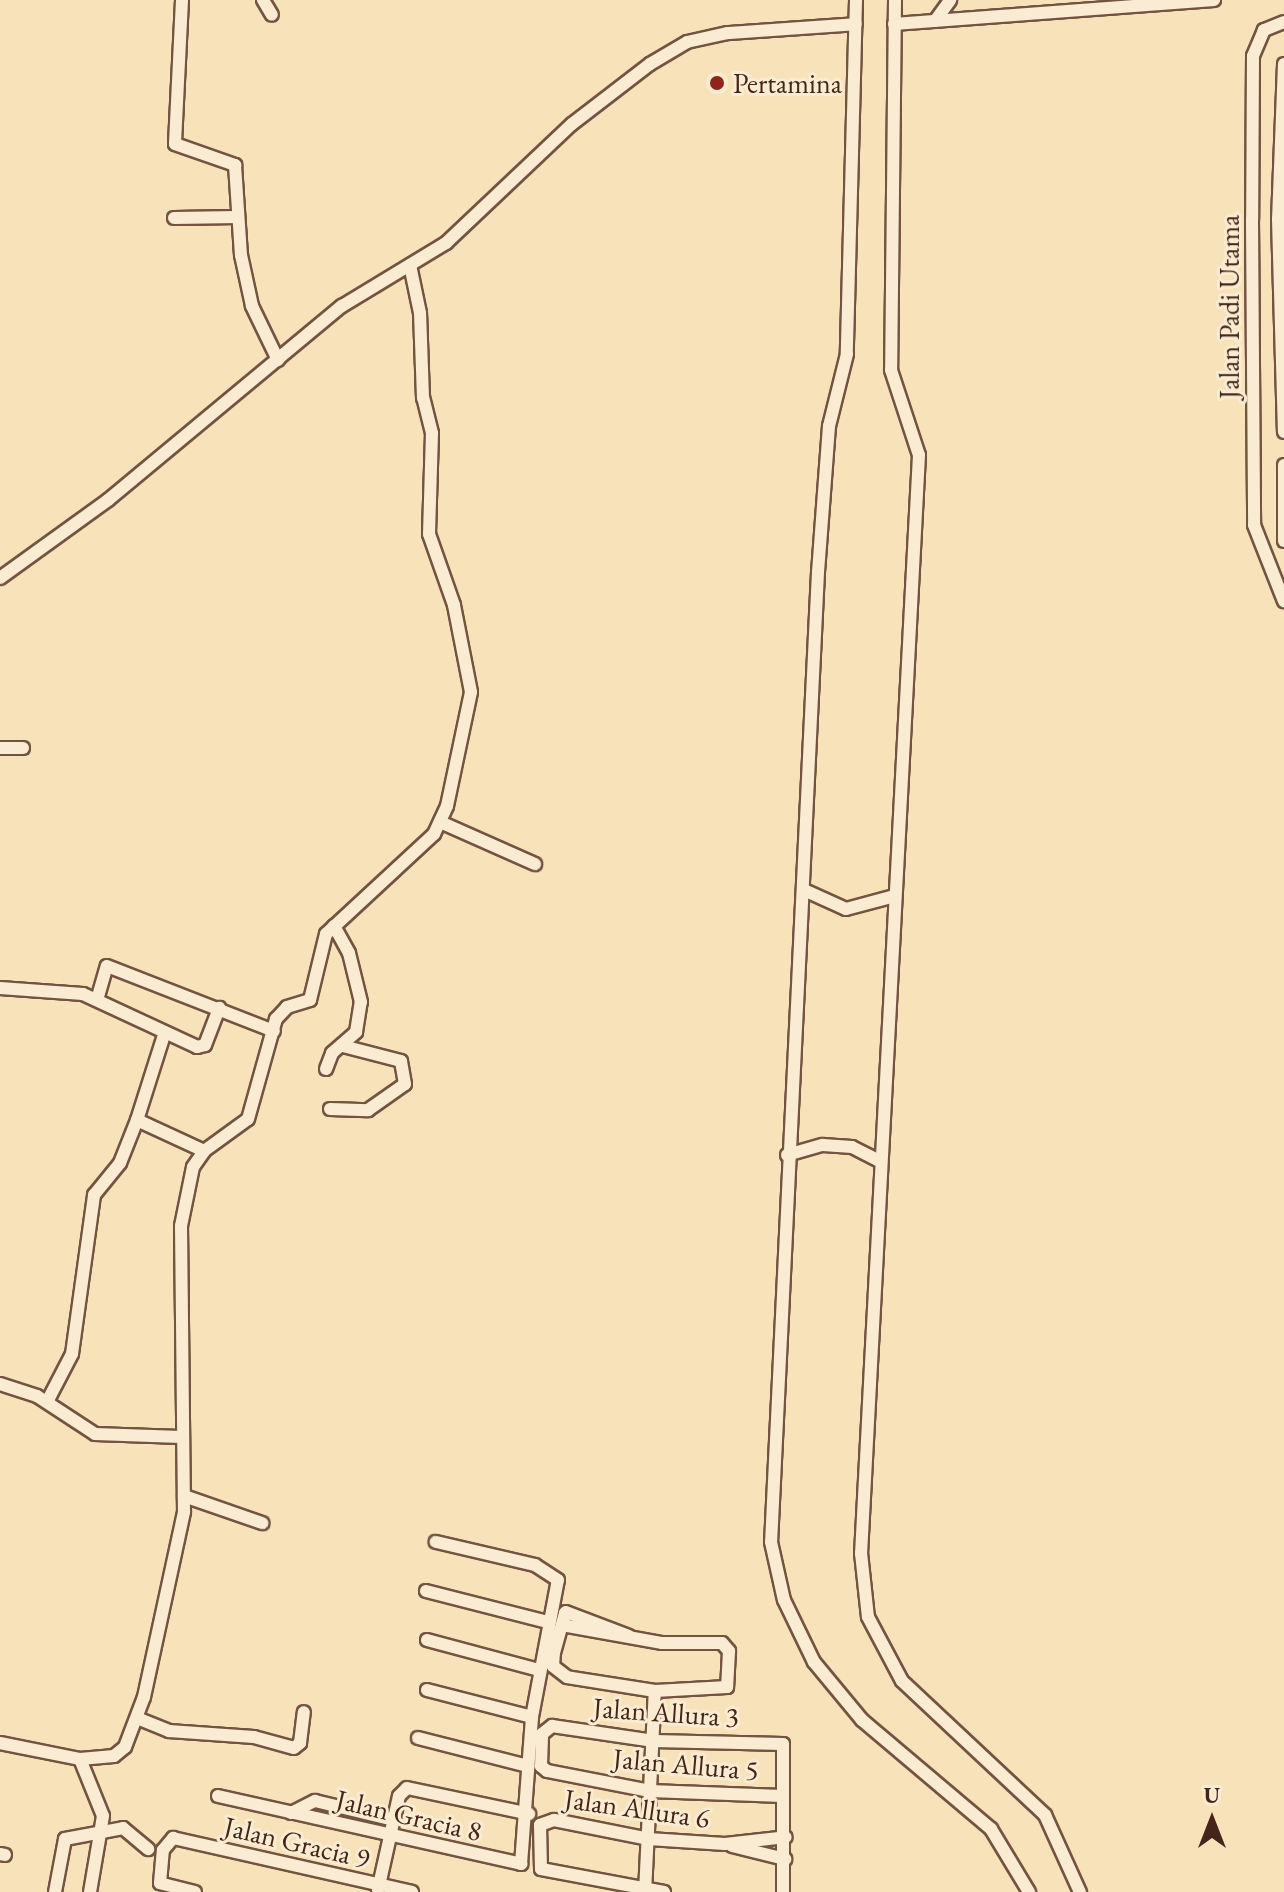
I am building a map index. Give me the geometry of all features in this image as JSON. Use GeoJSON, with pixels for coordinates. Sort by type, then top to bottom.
{"type":"FeatureCollection","features":[{"type":"Feature","properties":{"kind":"street"},"geometry":{"type":"LineString","coordinates":[[182,0],[175,144],[235,165],[238,217],[252,306],[278,360]]}},
{"type":"Feature","properties":{"kind":"street"},"geometry":{"type":"LineString","coordinates":[[263,0],[272,15]]}},
{"type":"Feature","properties":{"kind":"street"},"geometry":{"type":"LineString","coordinates":[[856,0],[847,354],[829,426],[787,1155],[771,1542],[784,1600],[814,1662],[852,1708],[991,1829],[1029,1892]]}},
{"type":"Feature","properties":{"kind":"street"},"geometry":{"type":"LineString","coordinates":[[895,0],[891,370],[919,455],[891,897],[861,1553],[868,1617],[902,1681],[1045,1815],[1080,1892]]}},
{"type":"Feature","properties":{"kind":"street"},"geometry":{"type":"LineString","coordinates":[[935,21],[950,0]]}},
{"type":"Feature","properties":{"kind":"street"},"geometry":{"type":"LineString","coordinates":[[894,24],[1214,0]]}},
{"type":"Feature","properties":{"kind":"street","name":"Jalan Padi Utama"},"geometry":{"type":"LineString","coordinates":[[1284,22],[1264,30],[1253,56],[1252,220],[1254,525],[1284,601]]}},
{"type":"Feature","properties":{"kind":"street"},"geometry":{"type":"LineString","coordinates":[[0,578],[108,500],[342,306],[446,243],[592,107],[676,47],[728,33],[856,24]]}},
{"type":"Feature","properties":{"kind":"street"},"geometry":{"type":"LineString","coordinates":[[1284,64],[1281,219],[1284,432]]}},
{"type":"Feature","properties":{"kind":"street"},"geometry":{"type":"LineString","coordinates":[[174,218],[238,217]]}},
{"type":"Feature","properties":{"kind":"street"},"geometry":{"type":"LineString","coordinates":[[0,1743],[80,1759],[120,1754],[137,1718],[184,1496],[181,1437],[183,1199],[204,1151],[248,1119],[281,1012],[310,1000],[322,943],[334,926],[440,822],[471,692],[454,605],[429,534],[432,433],[423,398],[420,313],[410,265]]}},
{"type":"Feature","properties":{"kind":"street"},"geometry":{"type":"LineString","coordinates":[[1284,465],[1284,541]]}},
{"type":"Feature","properties":{"kind":"street"},"geometry":{"type":"LineString","coordinates":[[0,748],[23,748]]}},
{"type":"Feature","properties":{"kind":"street"},"geometry":{"type":"LineString","coordinates":[[440,822],[535,864]]}},
{"type":"Feature","properties":{"kind":"street"},"geometry":{"type":"LineString","coordinates":[[804,890],[846,909],[891,897]]}},
{"type":"Feature","properties":{"kind":"street"},"geometry":{"type":"LineString","coordinates":[[326,1069],[359,1023],[361,1002],[349,953],[334,926]]}},
{"type":"Feature","properties":{"kind":"street"},"geometry":{"type":"LineString","coordinates":[[97,1000],[107,966],[274,1031]]}},
{"type":"Feature","properties":{"kind":"street"},"geometry":{"type":"LineString","coordinates":[[0,988],[65,989],[97,1000],[164,1035],[202,1047],[219,1008]]}},
{"type":"Feature","properties":{"kind":"street"},"geometry":{"type":"LineString","coordinates":[[47,1402],[72,1354],[94,1195],[120,1163],[164,1035]]}},
{"type":"Feature","properties":{"kind":"street"},"geometry":{"type":"LineString","coordinates":[[330,1109],[368,1110],[405,1084],[401,1061],[343,1046]]}},
{"type":"Feature","properties":{"kind":"street"},"geometry":{"type":"LineString","coordinates":[[137,1120],[204,1151]]}},
{"type":"Feature","properties":{"kind":"street"},"geometry":{"type":"LineString","coordinates":[[787,1155],[823,1145],[852,1147],[878,1160]]}},
{"type":"Feature","properties":{"kind":"street"},"geometry":{"type":"LineString","coordinates":[[0,1384],[47,1402],[95,1434],[181,1437]]}},
{"type":"Feature","properties":{"kind":"street"},"geometry":{"type":"LineString","coordinates":[[184,1496],[262,1523]]}},
{"type":"Feature","properties":{"kind":"street"},"geometry":{"type":"LineString","coordinates":[[378,1889],[394,1820],[407,1788],[529,1814],[534,1766],[532,1717],[548,1622],[558,1589],[553,1573],[436,1542]]}},
{"type":"Feature","properties":{"kind":"street"},"geometry":{"type":"LineString","coordinates":[[426,1591],[548,1622]]}},
{"type":"Feature","properties":{"kind":"street"},"geometry":{"type":"LineString","coordinates":[[570,1610],[629,1636],[662,1643],[722,1643],[729,1651],[724,1691],[655,1691],[561,1675],[553,1666],[562,1625],[570,1610]]}},
{"type":"Feature","properties":{"kind":"street"},"geometry":{"type":"LineString","coordinates":[[427,1640],[539,1670]]}},
{"type":"Feature","properties":{"kind":"street"},"geometry":{"type":"LineString","coordinates":[[427,1690],[532,1717]]}},
{"type":"Feature","properties":{"kind":"street"},"geometry":{"type":"LineString","coordinates":[[655,1691],[645,1890],[664,1892]]}},
{"type":"Feature","properties":{"kind":"street"},"geometry":{"type":"LineString","coordinates":[[137,1718],[169,1731],[254,1737],[294,1748],[300,1743],[304,1712]]}},
{"type":"Feature","properties":{"kind":"street","name":"Jalan Allura 3"},"geometry":{"type":"LineString","coordinates":[[534,1766],[545,1727],[654,1741],[783,1744],[782,1796]]}},
{"type":"Feature","properties":{"kind":"street","name":"Jalan Allura 5"},"geometry":{"type":"LineString","coordinates":[[418,1738],[650,1791],[782,1796]]}},
{"type":"Feature","properties":{"kind":"street"},"geometry":{"type":"LineString","coordinates":[[80,1759],[102,1809],[90,1892]]}},
{"type":"Feature","properties":{"kind":"street","name":"Jalan Gracia 8"},"geometry":{"type":"LineString","coordinates":[[218,1796],[515,1864],[523,1861],[529,1814]]}},
{"type":"Feature","properties":{"kind":"street"},"geometry":{"type":"LineString","coordinates":[[782,1796],[786,1837],[783,1892]]}},
{"type":"Feature","properties":{"kind":"street","name":"Jalan Gracia 8"},"geometry":{"type":"LineString","coordinates":[[291,1813],[315,1801],[394,1820]]}},
{"type":"Feature","properties":{"kind":"street","name":"Jalan Allura 6"},"geometry":{"type":"LineString","coordinates":[[645,1890],[541,1869],[543,1821],[649,1839],[725,1844],[785,1859]]}},
{"type":"Feature","properties":{"kind":"street"},"geometry":{"type":"LineString","coordinates":[[55,1892],[65,1839],[132,1830],[148,1849]]}},
{"type":"Feature","properties":{"kind":"street","name":"Jalan Allura 6"},"geometry":{"type":"LineString","coordinates":[[725,1844],[786,1837]]}},
{"type":"Feature","properties":{"kind":"street","name":"Jalan Gracia 9"},"geometry":{"type":"LineString","coordinates":[[195,1892],[160,1883],[163,1850],[173,1838],[378,1889],[412,1892]]}},
{"type":"Feature","properties":{"kind":"place","name":"Pertamina"},"geometry":{"type":"Point","coordinates":[717,83]}}]}
